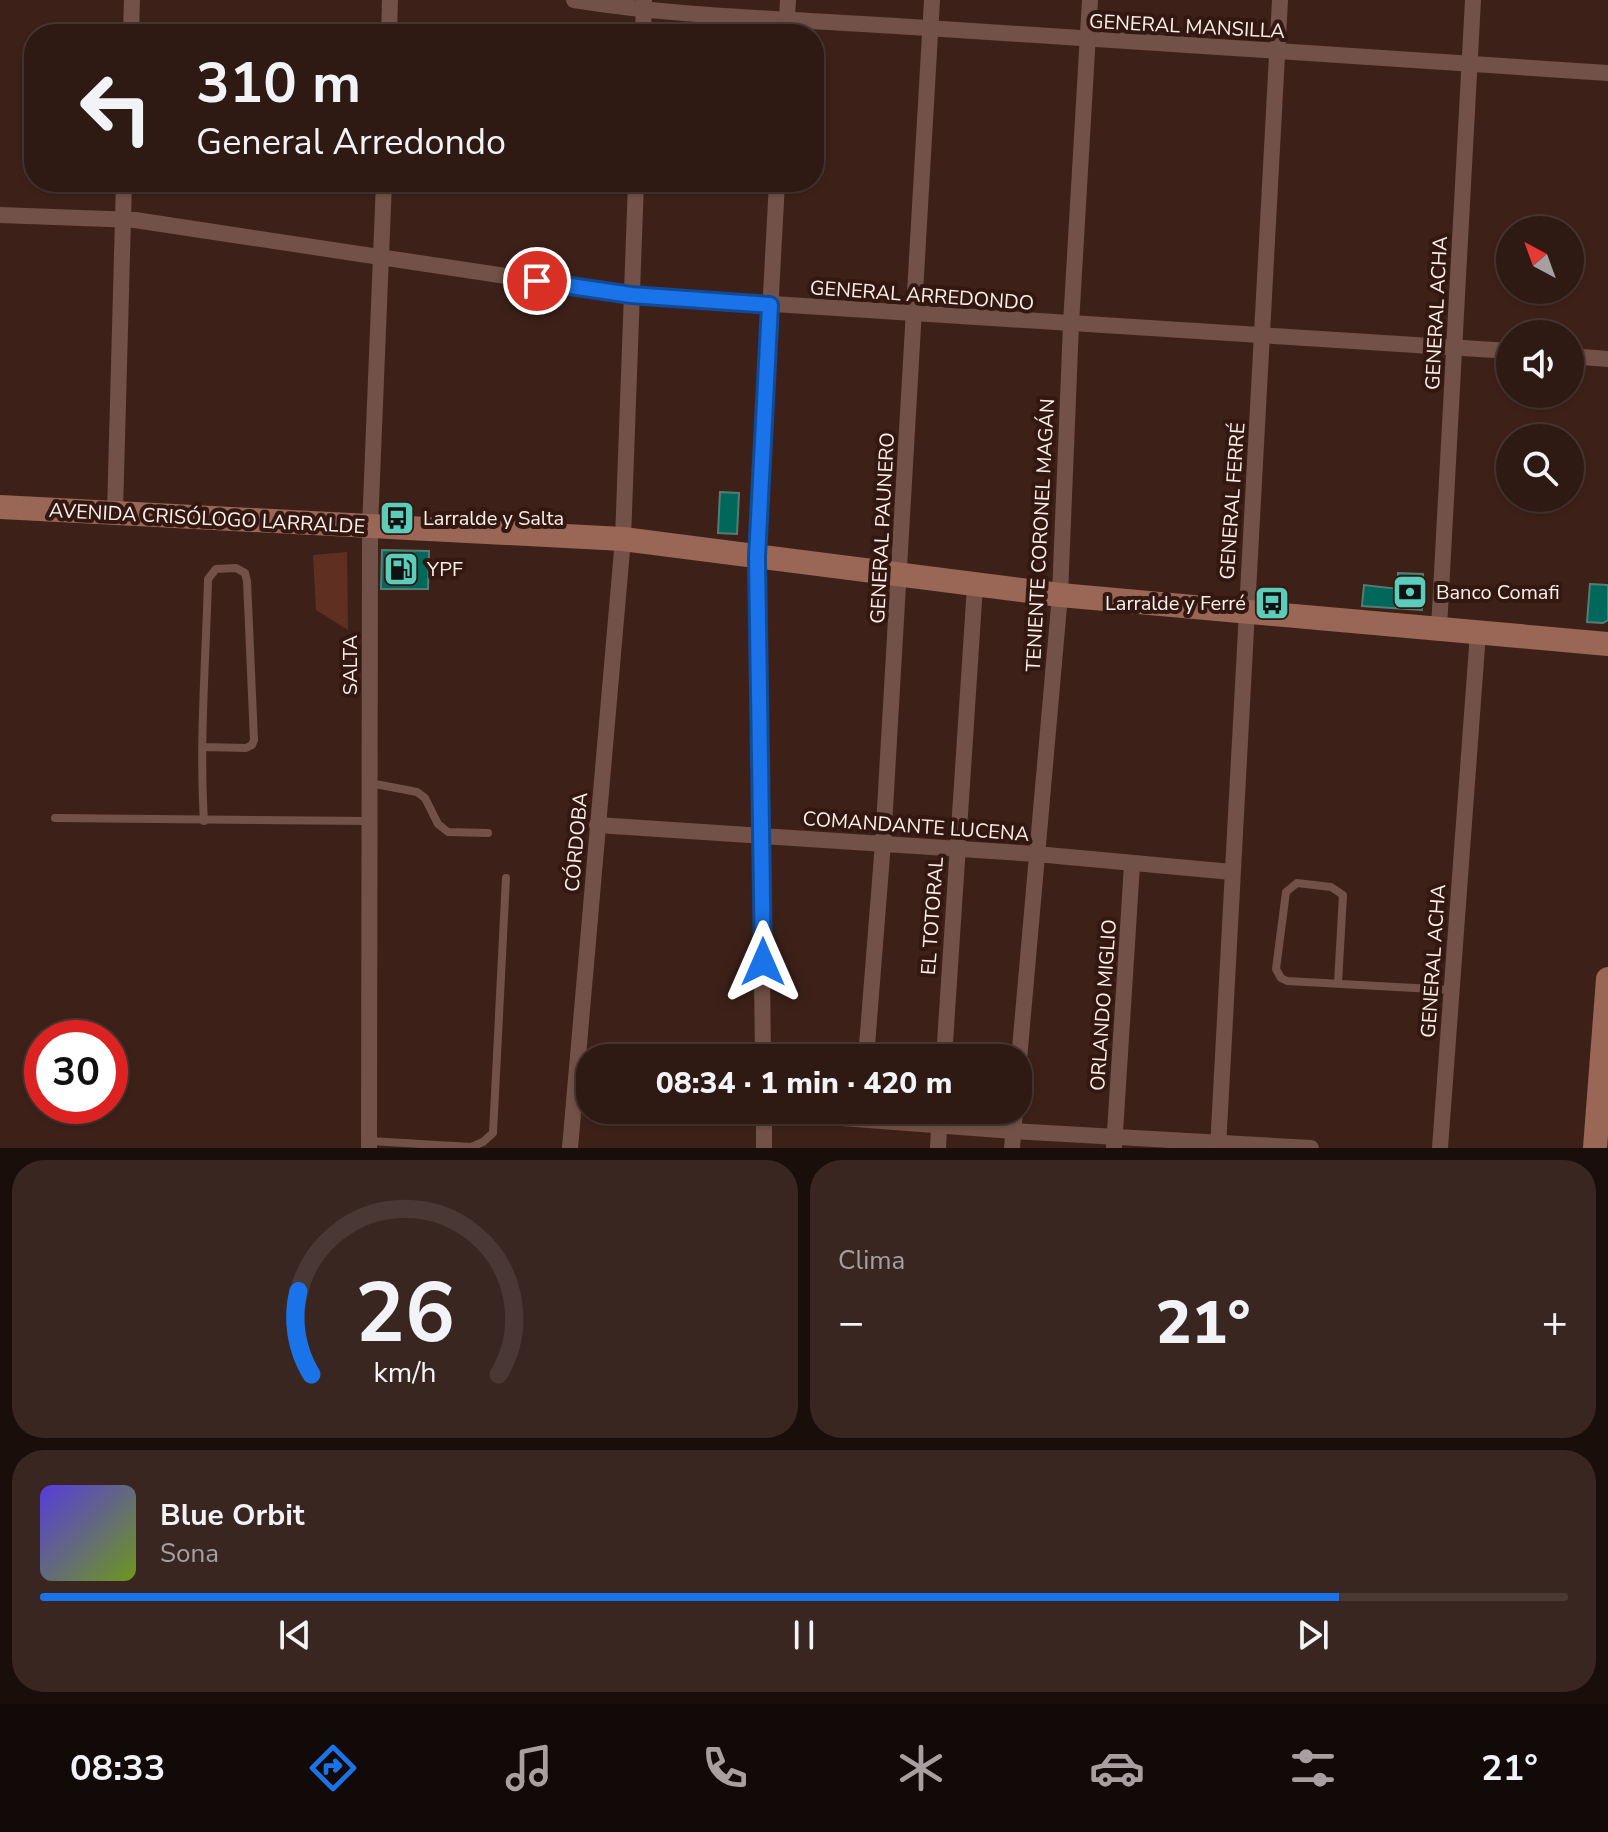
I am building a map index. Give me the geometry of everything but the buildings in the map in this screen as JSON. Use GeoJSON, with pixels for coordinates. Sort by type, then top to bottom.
{"type":"FeatureCollection","features":[{"type":"Feature","properties":{"kind":"main road","name":"AVENIDA CRISÓLOGO LARRALDE"},"geometry":{"type":"LineString","coordinates":[[0,507],[623,539],[975,586],[1608,644]]}},
{"type":"Feature","properties":{"kind":"main road"},"geometry":{"type":"LineString","coordinates":[[1595,1148],[1608,979]]}},
{"type":"Feature","properties":{"kind":"street"},"geometry":{"type":"LineString","coordinates":[[131,24],[132,0]]}},
{"type":"Feature","properties":{"kind":"street"},"geometry":{"type":"LineString","coordinates":[[389,24],[390,0]]}},
{"type":"Feature","properties":{"kind":"street","name":"GENERAL MANSILLA"},"geometry":{"type":"LineString","coordinates":[[574,0],[644,6],[772,24]]}},
{"type":"Feature","properties":{"kind":"street"},"geometry":{"type":"LineString","coordinates":[[786,24],[788,0]]}},
{"type":"Feature","properties":{"kind":"street","name":"GENERAL PAUNERO"},"geometry":{"type":"LineString","coordinates":[[867,1044],[883,843],[932,0]]}},
{"type":"Feature","properties":{"kind":"street","name":"TENIENTE CORONEL MAGÁN"},"geometry":{"type":"LineString","coordinates":[[1020,1044],[1060,595],[1071,324],[1090,0]]}},
{"type":"Feature","properties":{"kind":"street","name":"GENERAL FERRÉ"},"geometry":{"type":"LineString","coordinates":[[1218,1145],[1280,0]]}},
{"type":"Feature","properties":{"kind":"street","name":"GENERAL ACHA"},"geometry":{"type":"LineString","coordinates":[[1439,628],[1473,0]]}},
{"type":"Feature","properties":{"kind":"street","name":"GENERAL MANSILLA"},"geometry":{"type":"LineString","coordinates":[[824,27],[931,28],[1088,41],[1608,73]]}},
{"type":"Feature","properties":{"kind":"street"},"geometry":{"type":"LineString","coordinates":[[115,512],[123,192]]}},
{"type":"Feature","properties":{"kind":"street","name":"SALTA"},"geometry":{"type":"LineString","coordinates":[[369,1145],[370,527],[384,192]]}},
{"type":"Feature","properties":{"kind":"street","name":"CÓRDOBA"},"geometry":{"type":"LineString","coordinates":[[585,1044],[597,825],[623,539],[636,192]]}},
{"type":"Feature","properties":{"kind":"street"},"geometry":{"type":"LineString","coordinates":[[763,1044],[757,557],[776,192]]}},
{"type":"Feature","properties":{"kind":"street","name":"GENERAL ARREDONDO"},"geometry":{"type":"LineString","coordinates":[[0,215],[122,220],[631,295],[1263,338],[1496,350]]}},
{"type":"Feature","properties":{"kind":"street"},"geometry":{"type":"LineString","coordinates":[[1584,357],[1608,359]]}},
{"type":"Feature","properties":{"kind":"street","name":"EL TOTORAL"},"geometry":{"type":"LineString","coordinates":[[945,1044],[975,586]]}},
{"type":"Feature","properties":{"kind":"street","name":"GENERAL ACHA"},"geometry":{"type":"LineString","coordinates":[[1440,1148],[1478,633]]}},
{"type":"Feature","properties":{"kind":"street","name":"COMANDANTE LUCENA"},"geometry":{"type":"LineString","coordinates":[[597,825],[1036,854],[1232,872]]}},
{"type":"Feature","properties":{"kind":"street","name":"ORLANDO MIGLIO"},"geometry":{"type":"LineString","coordinates":[[1114,1142],[1132,865]]}},
{"type":"Feature","properties":{"kind":"street","name":"CÓRDOBA"},"geometry":{"type":"LineString","coordinates":[[570,1148],[576,1124]]}},
{"type":"Feature","properties":{"kind":"street"},"geometry":{"type":"LineString","coordinates":[[764,1124],[764,1148]]}},
{"type":"Feature","properties":{"kind":"street"},"geometry":{"type":"LineString","coordinates":[[938,1148],[940,1124]]}},
{"type":"Feature","properties":{"kind":"street"},"geometry":{"type":"LineString","coordinates":[[960,1124],[1012,1140],[1308,1148]]}},
{"type":"Feature","properties":{"kind":"lane"},"geometry":{"type":"LineString","coordinates":[[204,747],[246,748],[254,740],[247,581],[245,573],[236,568],[216,569],[208,579],[204,747],[204,821]]}},
{"type":"Feature","properties":{"kind":"lane"},"geometry":{"type":"LineString","coordinates":[[370,783],[417,792],[425,798],[438,824],[448,832],[488,833]]}},
{"type":"Feature","properties":{"kind":"lane"},"geometry":{"type":"LineString","coordinates":[[55,818],[370,821]]}},
{"type":"Feature","properties":{"kind":"lane"},"geometry":{"type":"LineString","coordinates":[[369,1145],[471,1147],[493,1133],[506,878]]}},
{"type":"Feature","properties":{"kind":"lane"},"geometry":{"type":"LineString","coordinates":[[1338,983],[1343,895],[1331,887],[1297,883],[1286,892],[1276,969],[1281,978],[1287,981],[1451,990]]}},
{"type":"Feature","properties":{"kind":"shaded area"},"geometry":{"type":"Polygon","coordinates":[[[347,552],[348,630],[316,610],[313,555],[347,552]]]}},
{"type":"Feature","properties":{"kind":"place","name":"Larralde y Salta"},"geometry":{"type":"Point","coordinates":[397,518]}},
{"type":"Feature","properties":{"kind":"place","name":"YPF"},"geometry":{"type":"Point","coordinates":[401,569]}},
{"type":"Feature","properties":{"kind":"place","name":"Banco Comafi"},"geometry":{"type":"Point","coordinates":[1410,592]}},
{"type":"Feature","properties":{"kind":"place","name":"Larralde y Ferré"},"geometry":{"type":"Point","coordinates":[1272,603]}},
{"type":"Feature","properties":{"kind":"route"},"geometry":{"type":"LineString","coordinates":[[537,281],[631,295],[770,305],[757,557],[763,962]]}}]}
